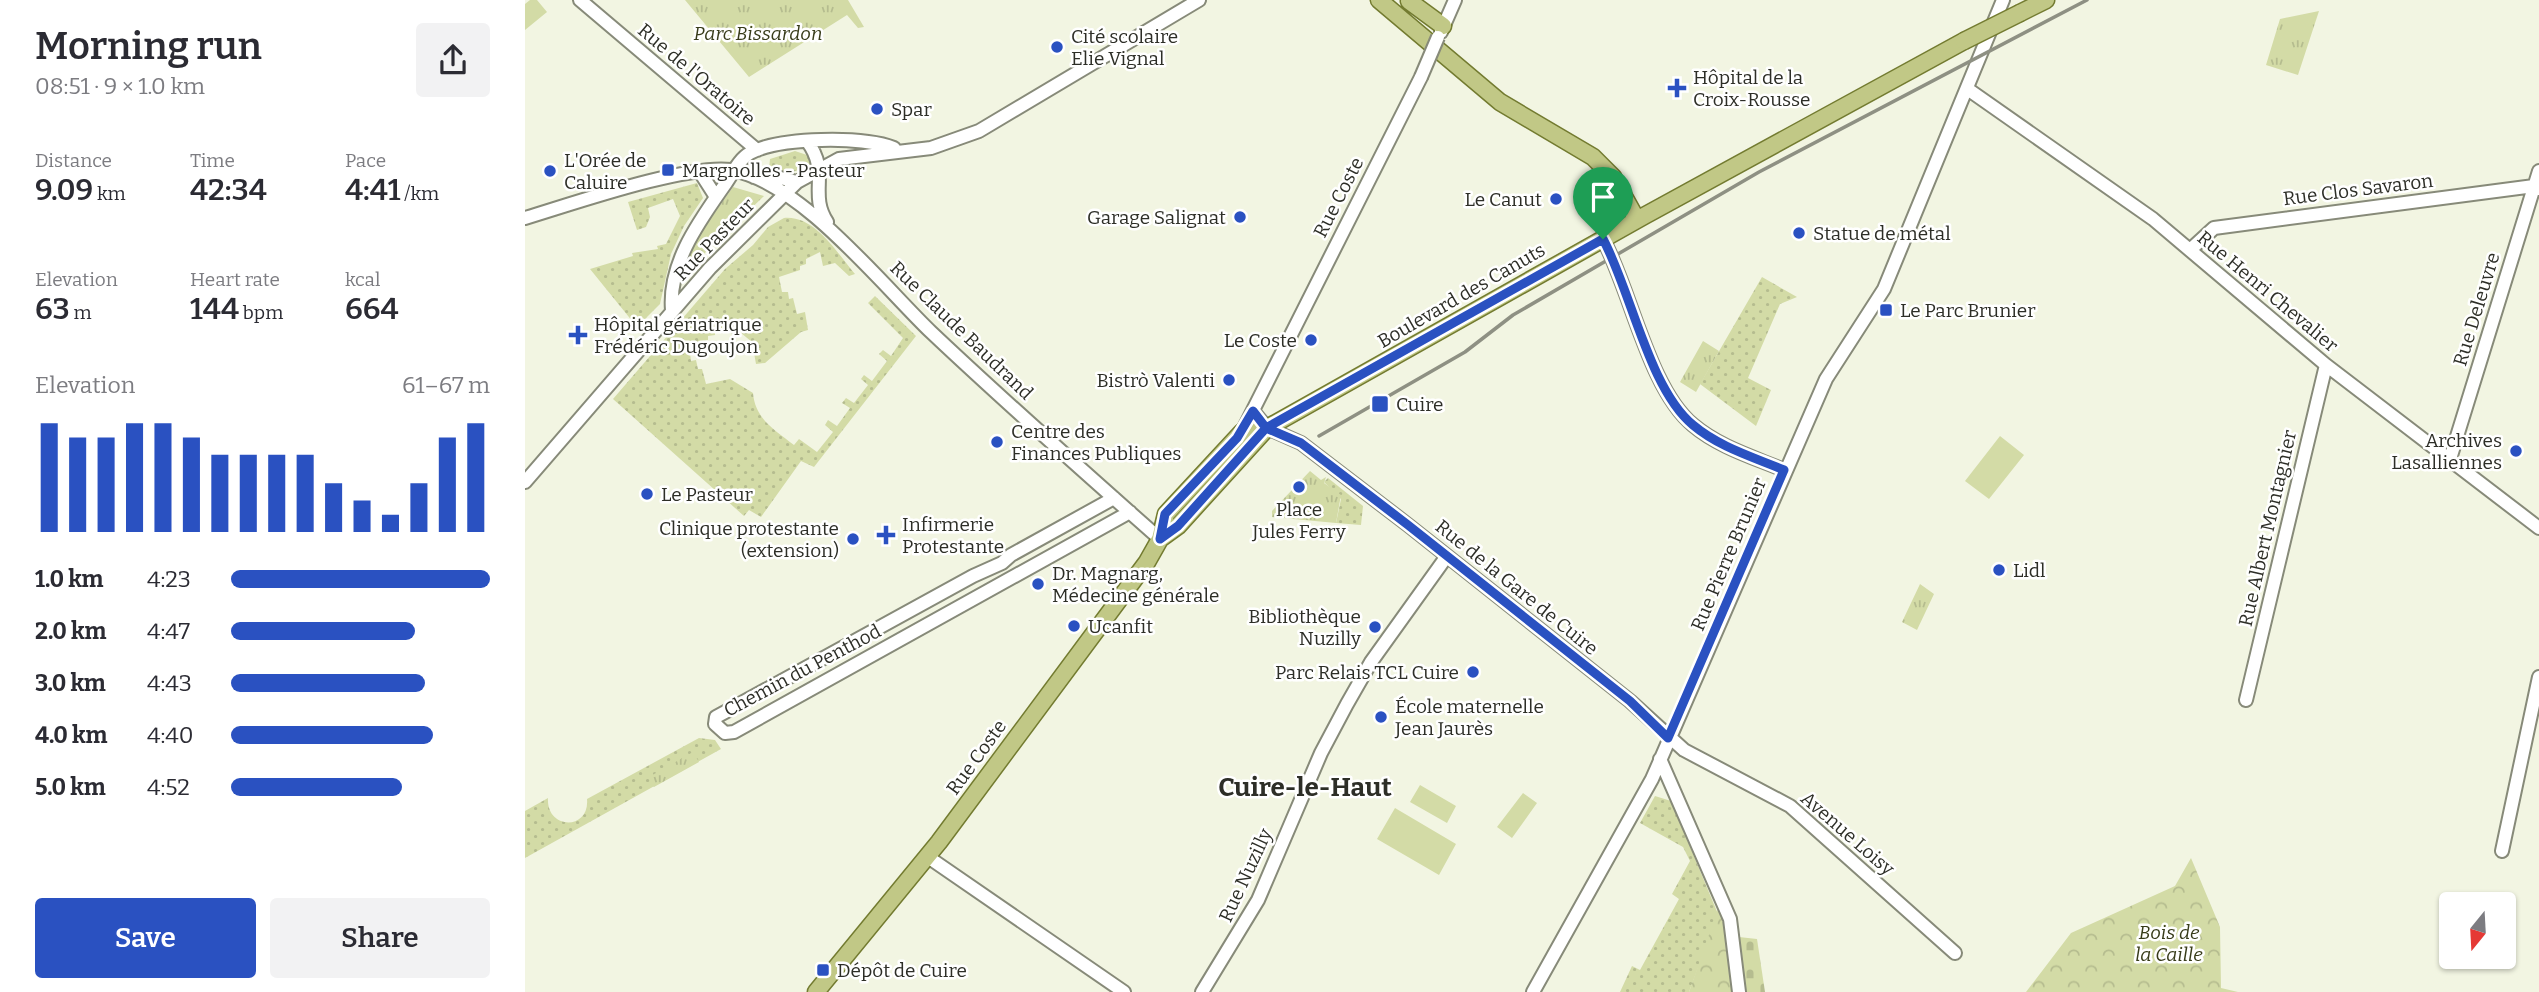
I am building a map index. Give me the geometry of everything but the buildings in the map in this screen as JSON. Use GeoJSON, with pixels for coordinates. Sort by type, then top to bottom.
{"type":"FeatureCollection","features":[{"type":"Feature","properties":{"kind":"main road"},"geometry":{"type":"LineString","coordinates":[[1379,0],[1500,102],[1536,121]]}},
{"type":"Feature","properties":{"kind":"main road"},"geometry":{"type":"LineString","coordinates":[[1388,0],[1536,121],[1601,165],[1627,198],[1637,220]]}},
{"type":"Feature","properties":{"kind":"main road"},"geometry":{"type":"LineString","coordinates":[[1412,0],[1441,32]]}},
{"type":"Feature","properties":{"kind":"main road","name":"Boulevard des Canuts"},"geometry":{"type":"LineString","coordinates":[[1266,428],[1637,220],[1964,41],[2046,0]]}},
{"type":"Feature","properties":{"kind":"main road"},"geometry":{"type":"LineString","coordinates":[[1242,432],[1266,428]]}},
{"type":"Feature","properties":{"kind":"main road","name":"Rue Coste"},"geometry":{"type":"LineString","coordinates":[[1160,539],[1178,526],[1266,428]]}},
{"type":"Feature","properties":{"kind":"main road","name":"Rue Coste"},"geometry":{"type":"LineString","coordinates":[[816,992],[928,857],[1147,562],[1160,539],[1165,514],[1242,432]]}},
{"type":"Feature","properties":{"kind":"street","name":"Rue de l'Oratoire"},"geometry":{"type":"LineString","coordinates":[[580,0],[757,150]]}},
{"type":"Feature","properties":{"kind":"street","name":"Rue Pasteur"},"geometry":{"type":"LineString","coordinates":[[525,482],[672,310],[782,194],[797,182],[839,159],[931,148],[979,131],[1199,0]]}},
{"type":"Feature","properties":{"kind":"street","name":"Rue Coste"},"geometry":{"type":"LineString","coordinates":[[1242,432],[1421,77],[1455,0]]}},
{"type":"Feature","properties":{"kind":"street","name":"Rue Pierre Brunier"},"geometry":{"type":"LineString","coordinates":[[1533,992],[1648,787],[1784,470],[1826,379],[1884,289],[1969,90],[2003,0]]}},
{"type":"Feature","properties":{"kind":"street","name":"Rue Henri Chevalier"},"geometry":{"type":"LineString","coordinates":[[1969,90],[2153,219],[2326,365],[2539,528]]}},
{"type":"Feature","properties":{"kind":"street"},"geometry":{"type":"LineString","coordinates":[[807,141],[821,169]]}},
{"type":"Feature","properties":{"kind":"street"},"geometry":{"type":"LineString","coordinates":[[757,150],[807,141],[866,141],[901,151]]}},
{"type":"Feature","properties":{"kind":"street","name":"Rue Pasteur"},"geometry":{"type":"LineString","coordinates":[[672,310],[684,249],[735,170],[747,155],[757,150]]}},
{"type":"Feature","properties":{"kind":"street","name":"Rue Claude Baudrand"},"geometry":{"type":"LineString","coordinates":[[821,169],[818,209],[833,231]]}},
{"type":"Feature","properties":{"kind":"street"},"geometry":{"type":"LineString","coordinates":[[525,218],[700,172],[735,170],[754,177],[768,175],[797,182]]}},
{"type":"Feature","properties":{"kind":"street","name":"Rue Deleuvre"},"geometry":{"type":"LineString","coordinates":[[2450,459],[2537,187],[2539,171]]}},
{"type":"Feature","properties":{"kind":"street"},"geometry":{"type":"LineString","coordinates":[[700,172],[716,197]]}},
{"type":"Feature","properties":{"kind":"street","name":"Rue Claude Baudrand"},"geometry":{"type":"LineString","coordinates":[[754,177],[833,231],[931,331],[1160,539]]}},
{"type":"Feature","properties":{"kind":"street","name":"Rue Clos Savaron"},"geometry":{"type":"LineString","coordinates":[[2190,250],[2214,228],[2537,187]]}},
{"type":"Feature","properties":{"kind":"street"},"geometry":{"type":"LineString","coordinates":[[1603,239],[1662,383],[1681,414],[1713,439],[1784,470]]}},
{"type":"Feature","properties":{"kind":"street","name":"Rue Albert Montagnier"},"geometry":{"type":"LineString","coordinates":[[2246,701],[2326,365]]}},
{"type":"Feature","properties":{"kind":"street"},"geometry":{"type":"LineString","coordinates":[[1253,411],[1266,428]]}},
{"type":"Feature","properties":{"kind":"street","name":"Rue de la Gare de Cuire"},"geometry":{"type":"LineString","coordinates":[[1266,428],[1301,443],[1447,555],[1630,701],[1668,738]]}},
{"type":"Feature","properties":{"kind":"street","name":"Chemin du Penthod"},"geometry":{"type":"LineString","coordinates":[[1114,498],[1010,555],[1004,562],[973,576],[716,717],[715,724],[725,733],[734,732],[1130,512]]}},
{"type":"Feature","properties":{"kind":"street","name":"Rue Nuzilly"},"geometry":{"type":"LineString","coordinates":[[1202,992],[1258,900],[1321,752],[1347,704],[1371,662],[1386,646],[1447,555]]}},
{"type":"Feature","properties":{"kind":"street"},"geometry":{"type":"LineString","coordinates":[[2502,851],[2539,677]]}},
{"type":"Feature","properties":{"kind":"street","name":"Avenue Loisy"},"geometry":{"type":"LineString","coordinates":[[1668,738],[1684,750],[1790,806],[1955,953]]}},
{"type":"Feature","properties":{"kind":"street"},"geometry":{"type":"LineString","coordinates":[[1660,759],[1730,919],[1739,992]]}},
{"type":"Feature","properties":{"kind":"street"},"geometry":{"type":"LineString","coordinates":[[928,857],[1124,992]]}},
{"type":"Feature","properties":{"kind":"green space"},"geometry":{"type":"Polygon","coordinates":[[[530,0],[537,0],[547,12],[525,30],[525,4],[530,0]]]}},
{"type":"Feature","properties":{"kind":"green space","name":"Parc Bissardon"},"geometry":{"type":"Polygon","coordinates":[[[685,0],[848,0],[864,27],[858,28],[847,15],[749,77],[685,0]]]}},
{"type":"Feature","properties":{"kind":"green space"},"geometry":{"type":"Polygon","coordinates":[[[2319,11],[2298,75],[2266,65],[2280,19],[2319,11]]]}},
{"type":"Feature","properties":{"kind":"green space"},"geometry":{"type":"Polygon","coordinates":[[[795,151],[810,156],[812,162],[808,168],[787,173],[769,169],[770,159],[795,151]]]}},
{"type":"Feature","properties":{"kind":"green space"},"geometry":{"type":"Polygon","coordinates":[[[1591,182],[1606,184],[1620,203],[1600,211],[1589,185],[1591,182]]]}},
{"type":"Feature","properties":{"kind":"green space"},"geometry":{"type":"Polygon","coordinates":[[[697,183],[703,198],[684,226],[671,254],[660,304],[637,327],[590,269],[633,256],[632,253],[658,249],[657,246],[666,244],[680,216],[673,199],[648,208],[650,217],[646,227],[637,230],[628,202],[697,183]]]}},
{"type":"Feature","properties":{"kind":"green space"},"geometry":{"type":"Polygon","coordinates":[[[733,187],[764,196],[683,274],[696,239],[733,187]]]}},
{"type":"Feature","properties":{"kind":"green space"},"geometry":{"type":"Polygon","coordinates":[[[784,218],[795,219],[815,229],[833,246],[855,274],[849,276],[835,263],[823,266],[820,252],[806,259],[806,264],[800,266],[800,270],[779,277],[782,292],[788,292],[789,299],[793,298],[797,314],[805,312],[808,330],[801,332],[765,363],[756,364],[752,342],[741,333],[732,335],[729,322],[722,324],[722,328],[715,330],[715,335],[708,336],[708,340],[689,345],[691,361],[696,360],[698,369],[702,369],[706,384],[730,379],[753,393],[758,410],[773,429],[794,445],[799,439],[817,452],[833,432],[825,425],[828,420],[837,426],[850,408],[842,403],[846,398],[854,403],[868,385],[861,379],[864,375],[872,381],[887,361],[879,354],[883,350],[891,356],[903,338],[868,303],[875,296],[916,336],[814,467],[801,461],[761,517],[749,510],[744,516],[613,399],[725,269],[753,245],[768,227],[784,218]]]}},
{"type":"Feature","properties":{"kind":"green space"},"geometry":{"type":"Polygon","coordinates":[[[1762,277],[1797,297],[1780,304],[1748,378],[1771,390],[1756,426],[1700,384],[1762,277]]]}},
{"type":"Feature","properties":{"kind":"green space"},"geometry":{"type":"Polygon","coordinates":[[[1703,341],[1719,351],[1696,392],[1680,382],[1703,341]]]}},
{"type":"Feature","properties":{"kind":"green space"},"geometry":{"type":"Polygon","coordinates":[[[2000,436],[2024,455],[1989,499],[1965,481],[2000,436]]]}},
{"type":"Feature","properties":{"kind":"green space"},"geometry":{"type":"Polygon","coordinates":[[[1310,471],[1321,480],[1326,477],[1324,483],[1341,495],[1336,523],[1272,517],[1272,511],[1310,471]]]}},
{"type":"Feature","properties":{"kind":"green space"},"geometry":{"type":"Polygon","coordinates":[[[1328,478],[1363,506],[1361,525],[1336,523],[1341,499],[1324,482],[1328,478]]]}},
{"type":"Feature","properties":{"kind":"green space"},"geometry":{"type":"Polygon","coordinates":[[[1920,584],[1934,594],[1917,630],[1902,622],[1920,584]]]}},
{"type":"Feature","properties":{"kind":"green space"},"geometry":{"type":"Polygon","coordinates":[[[699,738],[715,740],[721,749],[525,858],[525,811],[548,798],[549,809],[554,816],[560,821],[575,821],[582,817],[587,799],[699,738]]]}},
{"type":"Feature","properties":{"kind":"green space"},"geometry":{"type":"Polygon","coordinates":[[[693,752],[699,762],[654,787],[649,777],[693,752]]]}},
{"type":"Feature","properties":{"kind":"green space"},"geometry":{"type":"Polygon","coordinates":[[[1420,785],[1456,806],[1447,823],[1410,802],[1420,785]]]}},
{"type":"Feature","properties":{"kind":"green space"},"geometry":{"type":"Polygon","coordinates":[[[1523,793],[1537,803],[1512,838],[1497,827],[1523,793]]]}},
{"type":"Feature","properties":{"kind":"green space"},"geometry":{"type":"Polygon","coordinates":[[[1655,796],[1671,801],[1718,914],[1689,992],[1620,992],[1632,966],[1640,970],[1679,899],[1672,894],[1690,861],[1683,847],[1640,823],[1655,796]]]}},
{"type":"Feature","properties":{"kind":"green space"},"geometry":{"type":"Polygon","coordinates":[[[1395,808],[1456,844],[1439,875],[1377,839],[1395,808]]]}},
{"type":"Feature","properties":{"kind":"green space","name":"Bois de la Caille"},"geometry":{"type":"Polygon","coordinates":[[[2191,858],[2220,927],[2221,988],[2238,992],[2026,992],[2071,933],[2175,886],[2191,858]]]}},
{"type":"Feature","properties":{"kind":"green space"},"geometry":{"type":"Polygon","coordinates":[[[1718,909],[1725,915],[1734,992],[1689,992],[1718,909]]]}},
{"type":"Feature","properties":{"kind":"green space"},"geometry":{"type":"Polygon","coordinates":[[[1739,937],[1757,939],[1765,992],[1744,992],[1739,937]]]}},
{"type":"Feature","properties":{"kind":"railway"},"geometry":{"type":"LineString","coordinates":[[1319,436],[1465,352],[1513,315],[1759,172],[2087,0]]}},
{"type":"Feature","properties":{"kind":"place","name":"Cité scolaire Elie Vignal"},"geometry":{"type":"Point","coordinates":[1057,47]}},
{"type":"Feature","properties":{"kind":"place","name":"Hôpital de la Croix-Rousse"},"geometry":{"type":"Point","coordinates":[1677,88]}},
{"type":"Feature","properties":{"kind":"place","name":"Spar"},"geometry":{"type":"Point","coordinates":[877,109]}},
{"type":"Feature","properties":{"kind":"place","name":"Margnolles - Pasteur"},"geometry":{"type":"Point","coordinates":[668,170]}},
{"type":"Feature","properties":{"kind":"place","name":"L'Orée de Caluire"},"geometry":{"type":"Point","coordinates":[550,171]}},
{"type":"Feature","properties":{"kind":"place","name":"Le Canut"},"geometry":{"type":"Point","coordinates":[1556,199]}},
{"type":"Feature","properties":{"kind":"place","name":"Garage Salignat"},"geometry":{"type":"Point","coordinates":[1240,217]}},
{"type":"Feature","properties":{"kind":"place","name":"Statue de métal"},"geometry":{"type":"Point","coordinates":[1799,233]}},
{"type":"Feature","properties":{"kind":"place","name":"Le Parc Brunier"},"geometry":{"type":"Point","coordinates":[1886,310]}},
{"type":"Feature","properties":{"kind":"place","name":"Hôpital gériatrique Frédéric Dugoujon"},"geometry":{"type":"Point","coordinates":[578,335]}},
{"type":"Feature","properties":{"kind":"place","name":"Le Coste"},"geometry":{"type":"Point","coordinates":[1311,340]}},
{"type":"Feature","properties":{"kind":"place","name":"Bistrò Valenti"},"geometry":{"type":"Point","coordinates":[1229,380]}},
{"type":"Feature","properties":{"kind":"place","name":"Cuire"},"geometry":{"type":"Point","coordinates":[1380,404]}},
{"type":"Feature","properties":{"kind":"place","name":"Centre des Finances Publiques"},"geometry":{"type":"Point","coordinates":[997,442]}},
{"type":"Feature","properties":{"kind":"place","name":"Archives Lasalliennes"},"geometry":{"type":"Point","coordinates":[2516,451]}},
{"type":"Feature","properties":{"kind":"place","name":"Place Jules Ferry"},"geometry":{"type":"Point","coordinates":[1299,487]}},
{"type":"Feature","properties":{"kind":"place","name":"Le Pasteur"},"geometry":{"type":"Point","coordinates":[647,494]}},
{"type":"Feature","properties":{"kind":"place","name":"Infirmerie Protestante"},"geometry":{"type":"Point","coordinates":[886,535]}},
{"type":"Feature","properties":{"kind":"place","name":"Clinique protestante (extension)"},"geometry":{"type":"Point","coordinates":[853,539]}},
{"type":"Feature","properties":{"kind":"place","name":"Lidl"},"geometry":{"type":"Point","coordinates":[1999,570]}},
{"type":"Feature","properties":{"kind":"place","name":"Dr. Magnarg, Médecine générale"},"geometry":{"type":"Point","coordinates":[1038,584]}},
{"type":"Feature","properties":{"kind":"place","name":"Ucanfit"},"geometry":{"type":"Point","coordinates":[1074,626]}},
{"type":"Feature","properties":{"kind":"place","name":"Bibliothèque Nuzilly"},"geometry":{"type":"Point","coordinates":[1375,627]}},
{"type":"Feature","properties":{"kind":"place","name":"Parc Relais TCL Cuire"},"geometry":{"type":"Point","coordinates":[1473,672]}},
{"type":"Feature","properties":{"kind":"place","name":"École maternelle Jean Jaurès"},"geometry":{"type":"Point","coordinates":[1381,717]}},
{"type":"Feature","properties":{"kind":"place","name":"Dépôt de Cuire"},"geometry":{"type":"Point","coordinates":[823,970]}},
{"type":"Feature","properties":{"kind":"district","name":"Cuire-le-Haut"},"geometry":{"type":"Point","coordinates":[1305,787]}},
{"type":"Feature","properties":{"kind":"route"},"geometry":{"type":"LineString","coordinates":[[1603,239],[1266,428],[1178,526],[1160,539],[1165,514],[1237,438],[1253,411],[1266,428],[1291,436],[1374,502],[1408,525],[1630,701],[1668,738],[1784,470],[1713,439],[1681,414],[1666,390],[1603,239]]}}]}
